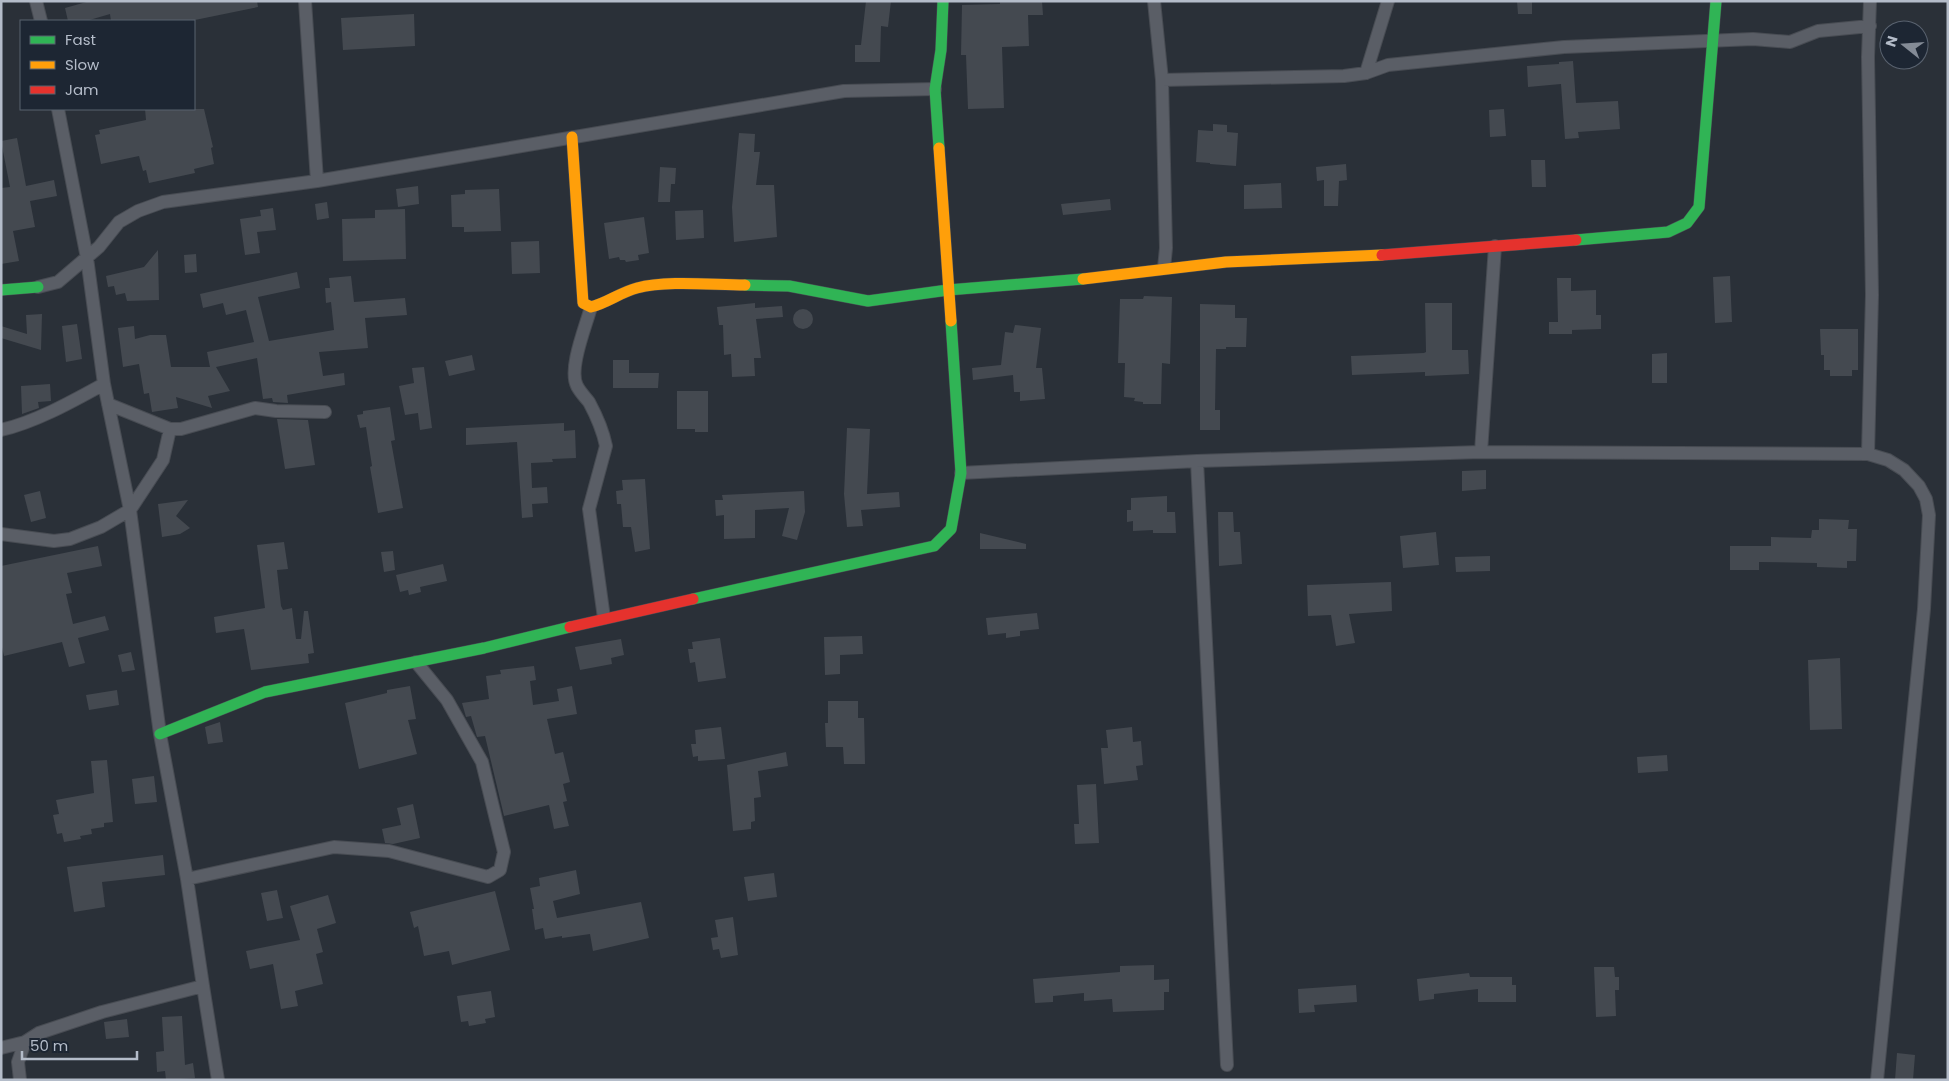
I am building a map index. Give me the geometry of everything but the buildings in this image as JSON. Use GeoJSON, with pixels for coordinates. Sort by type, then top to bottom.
{"type":"FeatureCollection","features":[{"type":"Feature","properties":{"kind":"street"},"geometry":{"type":"LineString","coordinates":[[36,1],[40,20]]}},
{"type":"Feature","properties":{"kind":"street"},"geometry":{"type":"LineString","coordinates":[[304,1],[317,180]]}},
{"type":"Feature","properties":{"kind":"street"},"geometry":{"type":"LineString","coordinates":[[160,734],[265,692],[484,648],[604,618],[934,546],[950,529],[961,472],[935,88],[943,1]]}},
{"type":"Feature","properties":{"kind":"street"},"geometry":{"type":"LineString","coordinates":[[1154,1],[1162,80],[1166,248],[1164,268]]}},
{"type":"Feature","properties":{"kind":"street"},"geometry":{"type":"LineString","coordinates":[[1366,73],[1388,1]]}},
{"type":"Feature","properties":{"kind":"street"},"geometry":{"type":"LineString","coordinates":[[572,137],[583,303],[591,307],[603,304],[635,288],[656,284],[789,286],[868,301],[948,290],[1105,277],[1164,268],[1226,262],[1349,258],[1668,232],[1687,223],[1699,207],[1716,1]]}},
{"type":"Feature","properties":{"kind":"street"},"geometry":{"type":"LineString","coordinates":[[1868,454],[1872,295],[1868,57],[1870,1]]}},
{"type":"Feature","properties":{"kind":"street"},"geometry":{"type":"LineString","coordinates":[[1162,80],[1344,76],[1366,73],[1388,65],[1564,47],[1753,39],[1790,42],[1818,30],[1870,26]]}},
{"type":"Feature","properties":{"kind":"street"},"geometry":{"type":"LineString","coordinates":[[1,290],[38,287],[58,282],[87,258],[120,222],[138,211],[163,202],[317,180],[844,91],[935,88]]}},
{"type":"Feature","properties":{"kind":"street"},"geometry":{"type":"LineString","coordinates":[[58,110],[87,258],[104,384],[130,510],[160,734],[187,879],[218,1080]]}},
{"type":"Feature","properties":{"kind":"street"},"geometry":{"type":"LineString","coordinates":[[1481,452],[1495,246]]}},
{"type":"Feature","properties":{"kind":"street"},"geometry":{"type":"LineString","coordinates":[[591,307],[576,363],[575,376],[577,385],[589,403],[606,446],[589,509],[604,618]]}},
{"type":"Feature","properties":{"kind":"street"},"geometry":{"type":"LineString","coordinates":[[1,430],[74,401],[104,384]]}},
{"type":"Feature","properties":{"kind":"street"},"geometry":{"type":"LineString","coordinates":[[108,404],[170,429],[181,430],[255,408],[276,411],[325,412]]}},
{"type":"Feature","properties":{"kind":"street"},"geometry":{"type":"LineString","coordinates":[[1,534],[54,541],[70,540],[101,527],[130,510],[163,460],[170,429]]}},
{"type":"Feature","properties":{"kind":"street"},"geometry":{"type":"LineString","coordinates":[[961,472],[1197,460],[1481,452],[1868,454],[1888,460],[1904,470],[1926,499],[1929,515],[1923,619],[1877,1080]]}},
{"type":"Feature","properties":{"kind":"street"},"geometry":{"type":"LineString","coordinates":[[1197,460],[1227,1064]]}},
{"type":"Feature","properties":{"kind":"street"},"geometry":{"type":"LineString","coordinates":[[187,879],[334,847],[389,851],[488,877],[500,870],[504,852],[482,762],[447,700],[416,662]]}},
{"type":"Feature","properties":{"kind":"street"},"geometry":{"type":"LineString","coordinates":[[1,1048],[25,1042],[39,1033],[102,1012],[203,986]]}},
{"type":"Feature","properties":{"kind":"street"},"geometry":{"type":"LineString","coordinates":[[20,1080],[18,1062],[25,1042]]}},
{"type":"Feature","properties":{"kind":"traffic: fast"},"geometry":{"type":"LineString","coordinates":[[939,148],[935,89],[941,50],[943,1]]}},
{"type":"Feature","properties":{"kind":"traffic: fast"},"geometry":{"type":"LineString","coordinates":[[1576,240],[1668,232],[1687,223],[1699,207],[1716,1]]}},
{"type":"Feature","properties":{"kind":"traffic: fast"},"geometry":{"type":"LineString","coordinates":[[745,285],[789,286],[868,301],[948,290],[1083,279]]}},
{"type":"Feature","properties":{"kind":"traffic: fast"},"geometry":{"type":"LineString","coordinates":[[1,290],[38,287]]}},
{"type":"Feature","properties":{"kind":"traffic: fast"},"geometry":{"type":"LineString","coordinates":[[693,599],[934,546],[951,529],[961,473],[951,321]]}},
{"type":"Feature","properties":{"kind":"traffic: fast"},"geometry":{"type":"LineString","coordinates":[[160,734],[265,692],[484,648],[570,627]]}},
{"type":"Feature","properties":{"kind":"traffic: slow"},"geometry":{"type":"LineString","coordinates":[[572,137],[583,303],[591,307],[637,288],[662,284],[745,285]]}},
{"type":"Feature","properties":{"kind":"traffic: slow"},"geometry":{"type":"LineString","coordinates":[[939,148],[951,321]]}},
{"type":"Feature","properties":{"kind":"traffic: slow"},"geometry":{"type":"LineString","coordinates":[[1083,279],[1226,262],[1382,255]]}},
{"type":"Feature","properties":{"kind":"traffic: jam"},"geometry":{"type":"LineString","coordinates":[[1382,255],[1576,240]]}},
{"type":"Feature","properties":{"kind":"traffic: jam"},"geometry":{"type":"LineString","coordinates":[[570,627],[693,599]]}}]}
